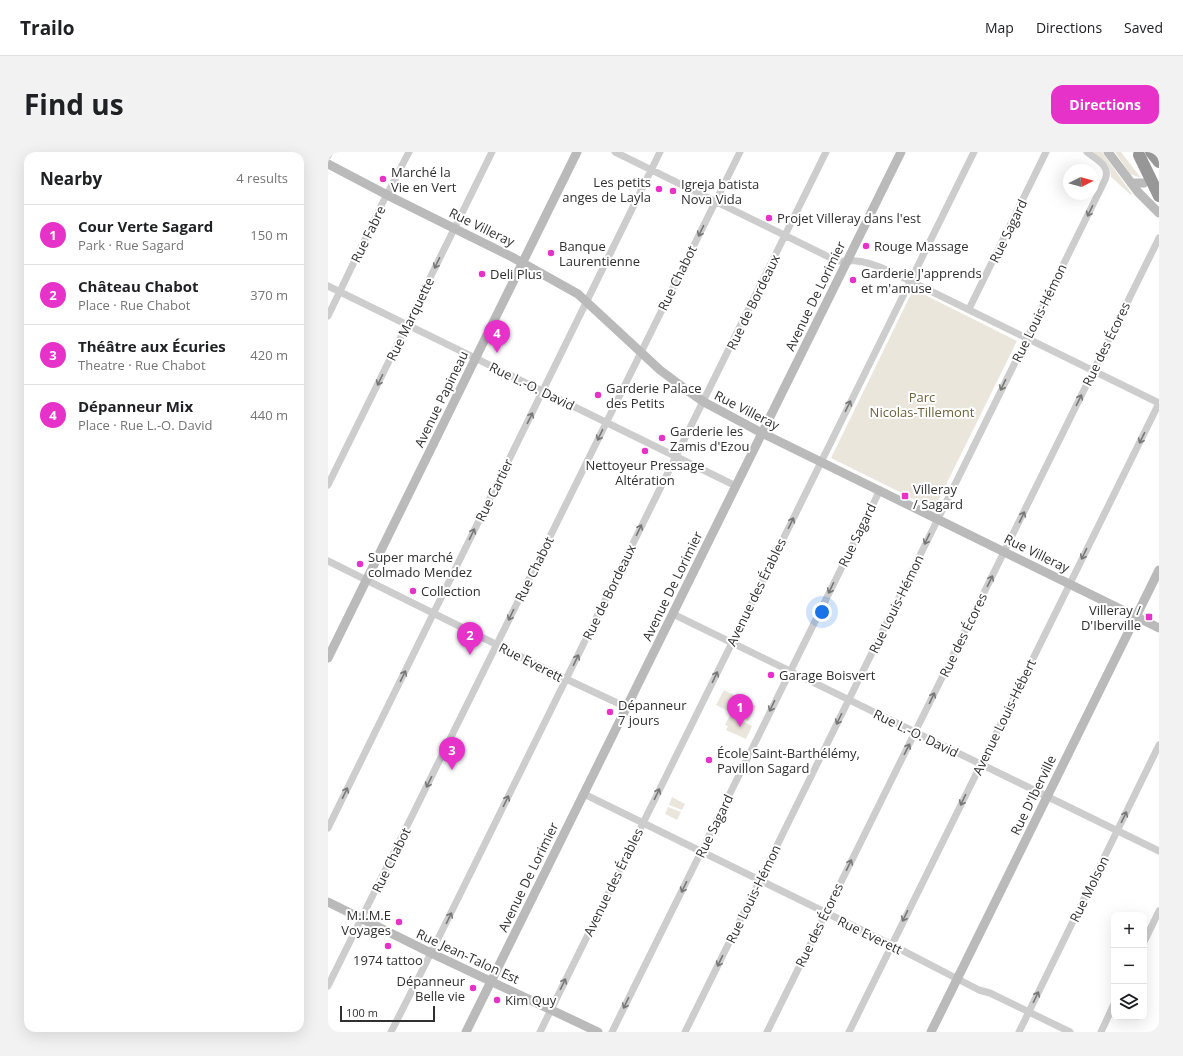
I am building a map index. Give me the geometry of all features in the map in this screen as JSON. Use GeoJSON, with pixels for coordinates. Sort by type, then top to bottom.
{"type":"FeatureCollection","features":[{"type":"Feature","properties":{"kind":"highway"},"geometry":{"type":"LineString","coordinates":[[1151,152],[1159,162]]}},
{"type":"Feature","properties":{"kind":"highway"},"geometry":{"type":"LineString","coordinates":[[1138,153],[1159,182]]}},
{"type":"Feature","properties":{"kind":"highway"},"geometry":{"type":"LineString","coordinates":[[1138,153],[1159,196]]}},
{"type":"Feature","properties":{"kind":"main road","name":"Avenue Papineau"},"geometry":{"type":"LineString","coordinates":[[328,658],[577,152]]}},
{"type":"Feature","properties":{"kind":"main road","name":"Avenue De Lorimier"},"geometry":{"type":"LineString","coordinates":[[466,1032],[901,152]]}},
{"type":"Feature","properties":{"kind":"main road"},"geometry":{"type":"LineString","coordinates":[[1108,152],[1131,183],[1159,213]]}},
{"type":"Feature","properties":{"kind":"main road","name":"Rue Villeray"},"geometry":{"type":"LineString","coordinates":[[328,164],[523,263],[578,294],[641,353],[672,379],[704,402],[821,462],[938,518],[1159,628]]}},
{"type":"Feature","properties":{"kind":"main road"},"geometry":{"type":"LineString","coordinates":[[1131,183],[1144,183]]}},
{"type":"Feature","properties":{"kind":"main road","name":"Rue D'Iberville"},"geometry":{"type":"LineString","coordinates":[[932,1032],[1159,570]]}},
{"type":"Feature","properties":{"kind":"main road","name":"Rue Jean-Talon Est"},"geometry":{"type":"LineString","coordinates":[[328,902],[431,953],[598,1032]]}},
{"type":"Feature","properties":{"kind":"street"},"geometry":{"type":"LineString","coordinates":[[328,156],[330,152]]}},
{"type":"Feature","properties":{"kind":"street","name":"Rue Fabre"},"geometry":{"type":"LineString","coordinates":[[328,316],[409,152]]}},
{"type":"Feature","properties":{"kind":"street","name":"Rue Marquette"},"geometry":{"type":"LineString","coordinates":[[328,485],[492,152]]}},
{"type":"Feature","properties":{"kind":"street"},"geometry":{"type":"LineString","coordinates":[[615,152],[838,261],[856,260],[874,265],[910,280],[1159,403]]}},
{"type":"Feature","properties":{"kind":"street","name":"Rue Cartier"},"geometry":{"type":"LineString","coordinates":[[328,828],[660,152]]}},
{"type":"Feature","properties":{"kind":"street","name":"Rue Chabot"},"geometry":{"type":"LineString","coordinates":[[328,986],[740,152]]}},
{"type":"Feature","properties":{"kind":"street","name":"Rue de Bordeaux"},"geometry":{"type":"LineString","coordinates":[[391,1032],[675,457],[704,402],[826,152]]}},
{"type":"Feature","properties":{"kind":"street","name":"Avenue des Érables"},"geometry":{"type":"LineString","coordinates":[[540,1032],[974,152]]}},
{"type":"Feature","properties":{"kind":"street","name":"Rue Sagard"},"geometry":{"type":"LineString","coordinates":[[969,309],[1046,152]]}},
{"type":"Feature","properties":{"kind":"street","name":"Rue Louis-Hémon"},"geometry":{"type":"LineString","coordinates":[[685,1032],[1107,176],[1106,168],[1087,152]]}},
{"type":"Feature","properties":{"kind":"street","name":"Rue des Écores"},"geometry":{"type":"LineString","coordinates":[[767,1032],[1159,238]]}},
{"type":"Feature","properties":{"kind":"street","name":"Rue L.-O. David"},"geometry":{"type":"LineString","coordinates":[[328,286],[736,486]]}},
{"type":"Feature","properties":{"kind":"street","name":"Avenue Louis-Hébert"},"geometry":{"type":"LineString","coordinates":[[849,1032],[1159,403]]}},
{"type":"Feature","properties":{"kind":"street","name":"Rue Sagard"},"geometry":{"type":"LineString","coordinates":[[612,1032],[789,671],[880,490]]}},
{"type":"Feature","properties":{"kind":"street","name":"Rue Everett"},"geometry":{"type":"LineString","coordinates":[[328,561],[626,708]]}},
{"type":"Feature","properties":{"kind":"street","name":"Rue L.-O. David"},"geometry":{"type":"LineString","coordinates":[[673,614],[1159,851]]}},
{"type":"Feature","properties":{"kind":"street","name":"Rue Molson"},"geometry":{"type":"LineString","coordinates":[[1020,1032],[1159,745]]}},
{"type":"Feature","properties":{"kind":"street","name":"Rue Everett"},"geometry":{"type":"LineString","coordinates":[[584,794],[892,945],[979,990],[990,993],[1070,1032]]}},
{"type":"Feature","properties":{"kind":"street"},"geometry":{"type":"LineString","coordinates":[[1147,936],[1159,911]]}},
{"type":"Feature","properties":{"kind":"street"},"geometry":{"type":"LineString","coordinates":[[1101,1032],[1111,1010]]}},
{"type":"Feature","properties":{"kind":"green space"},"geometry":{"type":"Polygon","coordinates":[[[1093,152],[1102,152],[1132,194],[1131,195],[1111,177],[1107,164],[1093,152]]]}},
{"type":"Feature","properties":{"kind":"green space"},"geometry":{"type":"Polygon","coordinates":[[[1115,152],[1121,152],[1141,178],[1130,174],[1115,152]]]}},
{"type":"Feature","properties":{"kind":"green space","name":"Parc Nicolas-Tillemont"},"geometry":{"type":"Polygon","coordinates":[[[915,290],[1017,341],[934,509],[831,458],[912,292],[915,290]]]}},
{"type":"Feature","properties":{"kind":"green space"},"geometry":{"type":"Polygon","coordinates":[[[724,690],[756,706],[748,721],[716,705],[724,690]]]}},
{"type":"Feature","properties":{"kind":"green space"},"geometry":{"type":"Polygon","coordinates":[[[730,715],[752,726],[746,739],[726,730],[728,726],[725,725],[730,715]]]}},
{"type":"Feature","properties":{"kind":"green space"},"geometry":{"type":"Polygon","coordinates":[[[672,797],[685,804],[682,810],[669,805],[672,797]]]}},
{"type":"Feature","properties":{"kind":"green space"},"geometry":{"type":"Polygon","coordinates":[[[668,807],[681,812],[677,820],[665,814],[668,807]]]}},
{"type":"Feature","properties":{"kind":"place","name":"Marché la Vie en Vert"},"geometry":{"type":"Point","coordinates":[383,179]}},
{"type":"Feature","properties":{"kind":"place","name":"Les petits anges de Layla"},"geometry":{"type":"Point","coordinates":[659,189]}},
{"type":"Feature","properties":{"kind":"place","name":"Igreja batista Nova Vida"},"geometry":{"type":"Point","coordinates":[673,191]}},
{"type":"Feature","properties":{"kind":"place","name":"Projet Villeray dans l'est"},"geometry":{"type":"Point","coordinates":[769,218]}},
{"type":"Feature","properties":{"kind":"place","name":"Rouge Massage"},"geometry":{"type":"Point","coordinates":[866,246]}},
{"type":"Feature","properties":{"kind":"place","name":"Banque Laurentienne"},"geometry":{"type":"Point","coordinates":[551,253]}},
{"type":"Feature","properties":{"kind":"place","name":"Deli Plus"},"geometry":{"type":"Point","coordinates":[482,274]}},
{"type":"Feature","properties":{"kind":"place","name":"Garderie J'apprends et m'amuse"},"geometry":{"type":"Point","coordinates":[853,280]}},
{"type":"Feature","properties":{"kind":"place","name":"Dépanneur Mix"},"geometry":{"type":"Point","coordinates":[497,353]}},
{"type":"Feature","properties":{"kind":"place","name":"Garderie Palace des Petits"},"geometry":{"type":"Point","coordinates":[598,395]}},
{"type":"Feature","properties":{"kind":"place","name":"Garderie les Zamis d'Ezou"},"geometry":{"type":"Point","coordinates":[662,438]}},
{"type":"Feature","properties":{"kind":"place","name":"Nettoyeur Pressage Altération"},"geometry":{"type":"Point","coordinates":[645,451]}},
{"type":"Feature","properties":{"kind":"place","name":"Villeray / Sagard"},"geometry":{"type":"Point","coordinates":[905,496]}},
{"type":"Feature","properties":{"kind":"place","name":"Super marché colmado Mendez"},"geometry":{"type":"Point","coordinates":[360,564]}},
{"type":"Feature","properties":{"kind":"place","name":"Collection"},"geometry":{"type":"Point","coordinates":[413,591]}},
{"type":"Feature","properties":{"kind":"place","name":"Villeray / D'Iberville"},"geometry":{"type":"Point","coordinates":[1149,617]}},
{"type":"Feature","properties":{"kind":"place","name":"Château Chabot"},"geometry":{"type":"Point","coordinates":[470,655]}},
{"type":"Feature","properties":{"kind":"place","name":"Garage Boisvert"},"geometry":{"type":"Point","coordinates":[771,675]}},
{"type":"Feature","properties":{"kind":"place","name":"Dépanneur 7 jours"},"geometry":{"type":"Point","coordinates":[610,712]}},
{"type":"Feature","properties":{"kind":"place","name":"Cour Verte Sagard"},"geometry":{"type":"Point","coordinates":[740,727]}},
{"type":"Feature","properties":{"kind":"place","name":"École Saint-Barthélémy, Pavillon Sagard"},"geometry":{"type":"Point","coordinates":[709,760]}},
{"type":"Feature","properties":{"kind":"place","name":"Théâtre aux Écuries"},"geometry":{"type":"Point","coordinates":[452,770]}},
{"type":"Feature","properties":{"kind":"place","name":"M.I.M.E Voyages"},"geometry":{"type":"Point","coordinates":[399,922]}},
{"type":"Feature","properties":{"kind":"place","name":"1974 tattoo"},"geometry":{"type":"Point","coordinates":[388,946]}},
{"type":"Feature","properties":{"kind":"place","name":"Dépanneur Belle vie"},"geometry":{"type":"Point","coordinates":[473,988]}},
{"type":"Feature","properties":{"kind":"place","name":"Kim Quy"},"geometry":{"type":"Point","coordinates":[497,1000]}}]}
